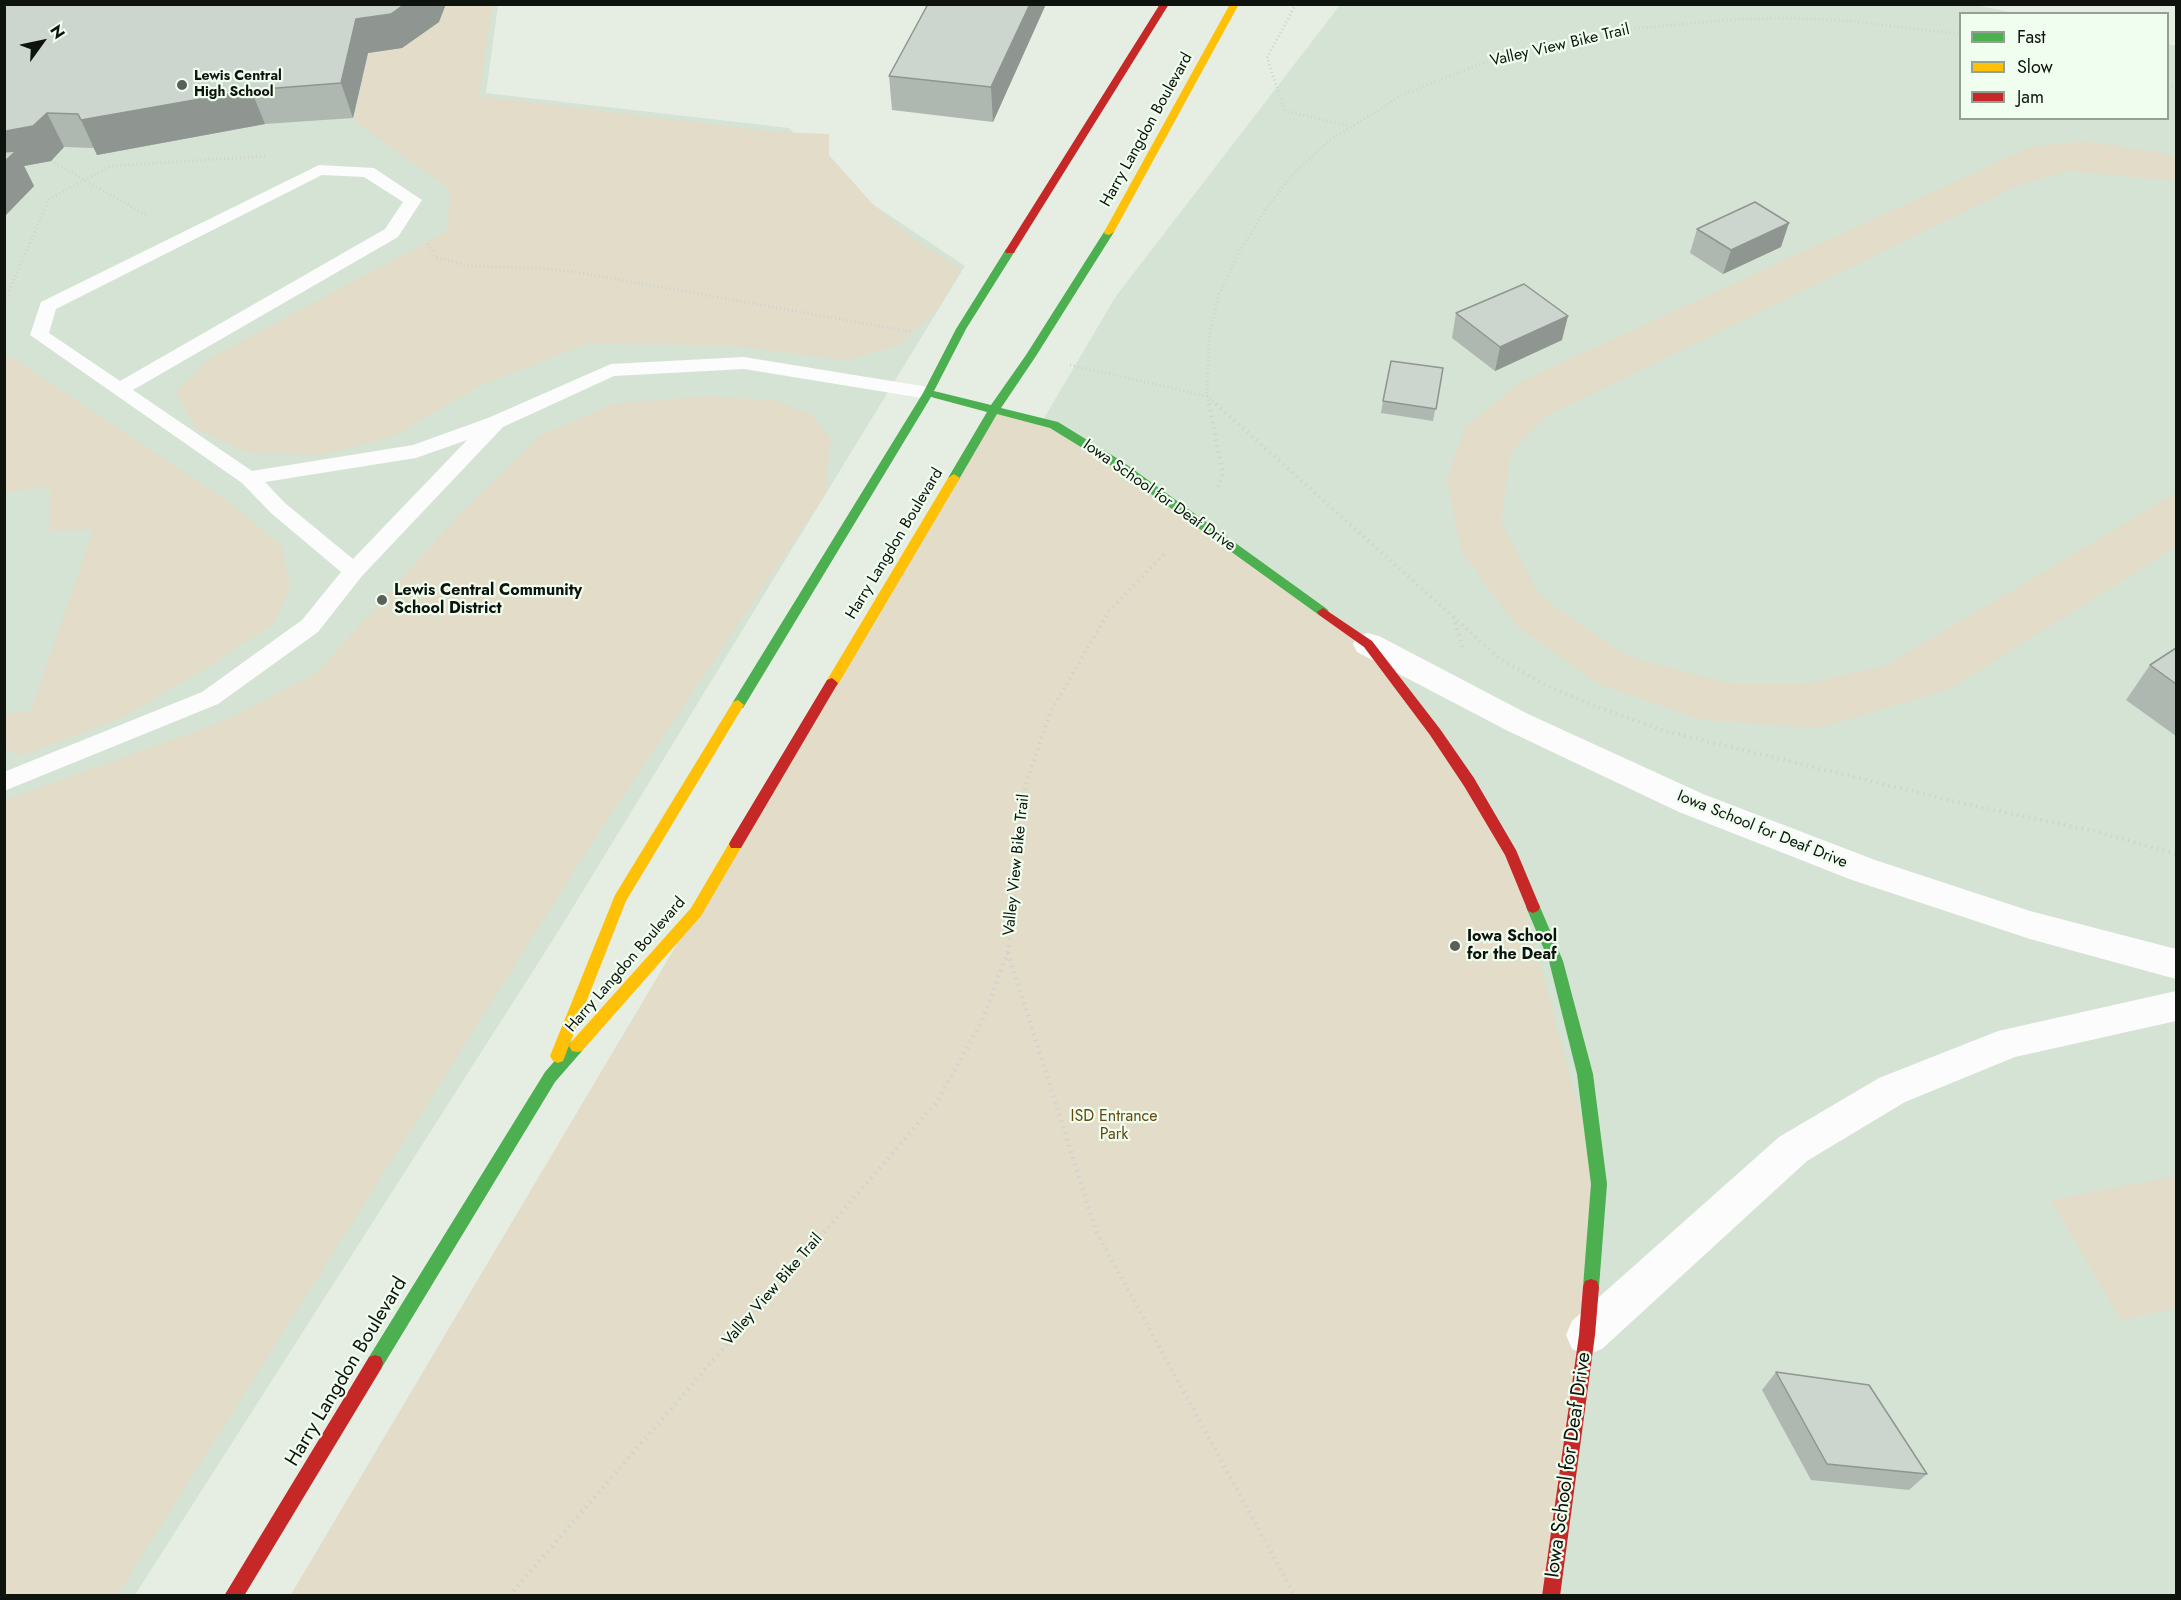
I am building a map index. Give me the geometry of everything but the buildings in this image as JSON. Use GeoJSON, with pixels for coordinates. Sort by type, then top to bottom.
{"type":"FeatureCollection","features":[{"type":"Feature","properties":{"kind":"main road","name":"Harry Langdon Boulevard"},"geometry":{"type":"LineString","coordinates":[[233,1596],[550,1077],[620,898],[928,393],[955,340],[1166,4]]}},
{"type":"Feature","properties":{"kind":"main road","name":"Harry Langdon Boulevard"},"geometry":{"type":"LineString","coordinates":[[550,1077],[696,912],[995,408],[1031,356],[1109,232],[1235,4]]}},
{"type":"Feature","properties":{"kind":"main road","name":"Iowa School for Deaf Drive"},"geometry":{"type":"LineString","coordinates":[[928,393],[995,408],[1054,425],[1119,465],[1368,644],[1435,732],[1469,782],[1511,854],[1556,961],[1585,1074],[1599,1184],[1587,1335],[1551,1596]]}},
{"type":"Feature","properties":{"kind":"street","name":"Iowa School for Deaf Drive"},"geometry":{"type":"LineString","coordinates":[[1368,644],[1517,722],[1691,803],[1864,870],[2030,925],[2176,964]]}},
{"type":"Feature","properties":{"kind":"street","name":"Iowa School for Deaf Drive"},"geometry":{"type":"LineString","coordinates":[[1587,1335],[1793,1149],[1892,1090],[2011,1042],[2176,1006]]}},
{"type":"Feature","properties":{"kind":"lane"},"geometry":{"type":"LineString","coordinates":[[121,389],[392,233],[412,200],[368,172],[319,170],[48,306],[39,335],[249,478],[278,508],[354,571]]}},
{"type":"Feature","properties":{"kind":"lane"},"geometry":{"type":"LineString","coordinates":[[249,478],[416,451],[496,422],[610,370],[744,363],[928,393]]}},
{"type":"Feature","properties":{"kind":"lane"},"geometry":{"type":"LineString","coordinates":[[4,782],[210,698],[310,626],[354,571],[496,422]]}},
{"type":"Feature","properties":{"kind":"path"},"geometry":{"type":"LineString","coordinates":[[1296,4],[1267,58],[1285,111],[1351,126]]}},
{"type":"Feature","properties":{"kind":"path","name":"Valley View Bike Trail"},"geometry":{"type":"LineString","coordinates":[[509,1596],[937,1101],[982,1021],[1008,952],[1025,787],[1050,713],[1109,611],[1146,571],[1197,522],[1217,492],[1223,474],[1207,396],[1209,336],[1219,294],[1238,254],[1269,204],[1295,172],[1330,140],[1404,94],[1491,60],[1526,50],[1638,28],[1741,19],[1790,18],[1850,21],[1959,34]]}},
{"type":"Feature","properties":{"kind":"path"},"geometry":{"type":"LineString","coordinates":[[4,302],[50,199],[111,166],[273,156]]}},
{"type":"Feature","properties":{"kind":"path"},"geometry":{"type":"LineString","coordinates":[[51,161],[87,179],[185,237]]}},
{"type":"Feature","properties":{"kind":"path"},"geometry":{"type":"LineString","coordinates":[[426,238],[436,257],[467,266],[542,268],[576,272],[955,340]]}},
{"type":"Feature","properties":{"kind":"path"},"geometry":{"type":"LineString","coordinates":[[1031,356],[1207,396],[1499,658],[1543,684],[1595,706],[1665,730],[1906,790],[2094,831],[2176,854]]}},
{"type":"Feature","properties":{"kind":"path"},"geometry":{"type":"LineString","coordinates":[[1008,952],[1096,1231],[1295,1596]]}},
{"type":"Feature","properties":{"kind":"shaded area","name":"Iowa School for the Deaf"},"geometry":{"type":"Polygon","coordinates":[[[1969,4],[2010,12],[1959,12],[1959,120],[2169,120],[2169,44],[2176,46],[2176,1595],[350,1596],[1116,296],[1340,5],[1969,4]]]}},
{"type":"Feature","properties":{"kind":"shaded area","name":"Lewis Central Community School District"},"geometry":{"type":"Polygon","coordinates":[[[5,5],[498,5],[486,93],[789,128],[850,189],[965,266],[556,935],[135,1595],[5,1596],[5,5]]]}},
{"type":"Feature","properties":{"kind":"green space"},"geometry":{"type":"Polygon","coordinates":[[[447,5],[492,5],[479,96],[775,132],[829,134],[829,155],[877,209],[919,243],[961,269],[938,309],[899,345],[848,360],[724,345],[586,344],[477,387],[394,436],[323,455],[248,453],[196,429],[176,392],[207,360],[447,231],[450,189],[354,121],[368,53],[402,48],[439,22],[447,5]]]}},
{"type":"Feature","properties":{"kind":"green space"},"geometry":{"type":"Polygon","coordinates":[[[2083,141],[2176,157],[2176,181],[2068,171],[2017,186],[1545,417],[1511,452],[1501,522],[1540,596],[1627,656],[1732,684],[1804,684],[1885,666],[2176,493],[2176,547],[1950,689],[1819,728],[1703,720],[1598,684],[1515,624],[1461,551],[1447,479],[1465,428],[1520,382],[2030,147],[2083,141]]]}},
{"type":"Feature","properties":{"kind":"green space"},"geometry":{"type":"Polygon","coordinates":[[[5,357],[11,357],[226,500],[282,546],[290,588],[273,624],[208,667],[122,718],[21,756],[5,749],[5,714],[31,711],[93,530],[49,531],[50,487],[5,492],[5,357]]]}},
{"type":"Feature","properties":{"kind":"green space"},"geometry":{"type":"Polygon","coordinates":[[[704,396],[774,400],[811,414],[831,439],[825,495],[602,827],[117,1595],[5,1595],[5,800],[224,721],[316,673],[464,510],[541,435],[613,404],[704,396]]]}},
{"type":"Feature","properties":{"kind":"green space","name":"ISD Entrance Park"},"geometry":{"type":"Polygon","coordinates":[[[995,408],[1054,425],[1368,644],[1511,854],[1599,1184],[1548,1595],[290,1596],[995,408]]]}},
{"type":"Feature","properties":{"kind":"green space"},"geometry":{"type":"Polygon","coordinates":[[[2176,1176],[2176,1308],[2121,1320],[2051,1200],[2176,1176]]]}},
{"type":"Feature","properties":{"kind":"traffic: fast"},"geometry":{"type":"LineString","coordinates":[[954,478],[995,408],[1031,356],[1109,232]]}},
{"type":"Feature","properties":{"kind":"traffic: fast"},"geometry":{"type":"LineString","coordinates":[[738,705],[928,393],[961,329],[1010,251]]}},
{"type":"Feature","properties":{"kind":"traffic: fast"},"geometry":{"type":"LineString","coordinates":[[928,393],[1054,425],[1119,465],[1323,612]]}},
{"type":"Feature","properties":{"kind":"traffic: fast"},"geometry":{"type":"LineString","coordinates":[[1533,907],[1556,961],[1585,1074],[1599,1184],[1591,1287]]}},
{"type":"Feature","properties":{"kind":"traffic: fast"},"geometry":{"type":"LineString","coordinates":[[375,1363],[550,1077],[577,1046]]}},
{"type":"Feature","properties":{"kind":"traffic: slow"},"geometry":{"type":"LineString","coordinates":[[1109,232],[1235,4]]}},
{"type":"Feature","properties":{"kind":"traffic: slow"},"geometry":{"type":"LineString","coordinates":[[832,683],[954,478]]}},
{"type":"Feature","properties":{"kind":"traffic: slow"},"geometry":{"type":"LineString","coordinates":[[558,1056],[620,899],[738,705]]}},
{"type":"Feature","properties":{"kind":"traffic: slow"},"geometry":{"type":"LineString","coordinates":[[577,1046],[696,912],[736,844]]}},
{"type":"Feature","properties":{"kind":"traffic: jam"},"geometry":{"type":"LineString","coordinates":[[1010,251],[1165,4]]}},
{"type":"Feature","properties":{"kind":"traffic: jam"},"geometry":{"type":"LineString","coordinates":[[1323,612],[1368,644],[1435,732],[1469,782],[1511,854],[1533,907]]}},
{"type":"Feature","properties":{"kind":"traffic: jam"},"geometry":{"type":"LineString","coordinates":[[736,844],[832,683]]}},
{"type":"Feature","properties":{"kind":"traffic: jam"},"geometry":{"type":"LineString","coordinates":[[1551,1596],[1587,1335],[1591,1287]]}},
{"type":"Feature","properties":{"kind":"traffic: jam"},"geometry":{"type":"LineString","coordinates":[[233,1596],[375,1363]]}},
{"type":"Feature","properties":{"kind":"place","name":"Lewis Central High School"},"geometry":{"type":"Point","coordinates":[182,85]}},
{"type":"Feature","properties":{"kind":"place","name":"Lewis Central Community School District"},"geometry":{"type":"Point","coordinates":[382,600]}},
{"type":"Feature","properties":{"kind":"place","name":"Iowa School for the Deaf"},"geometry":{"type":"Point","coordinates":[1455,946]}}]}
